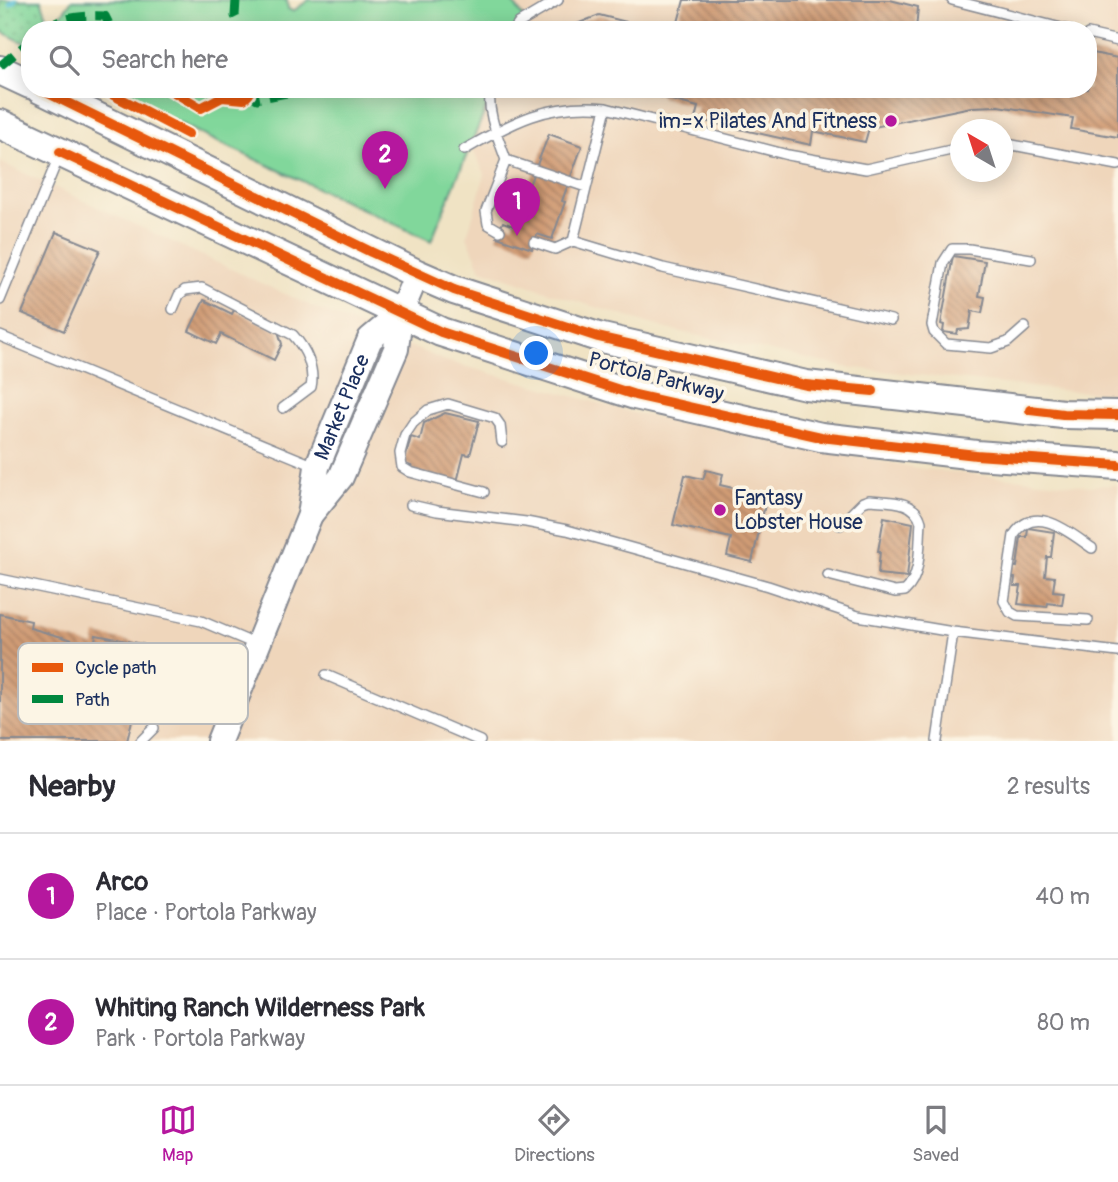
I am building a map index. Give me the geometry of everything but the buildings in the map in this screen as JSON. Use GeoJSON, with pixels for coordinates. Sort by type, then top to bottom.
{"type":"FeatureCollection","features":[{"type":"Feature","properties":{"kind":"main road"},"geometry":{"type":"LineString","coordinates":[[0,70],[21,80]]}},
{"type":"Feature","properties":{"kind":"main road","name":"Portola Parkway"},"geometry":{"type":"LineString","coordinates":[[58,98],[417,274],[598,337],[806,384],[1063,414],[1118,415]]}},
{"type":"Feature","properties":{"kind":"main road","name":"Portola Parkway"},"geometry":{"type":"LineString","coordinates":[[0,124],[441,332],[635,395],[821,436],[976,454],[1118,465]]}},
{"type":"Feature","properties":{"kind":"street","name":"Market Place"},"geometry":{"type":"LineString","coordinates":[[310,515],[341,477],[396,349],[400,314],[417,274]]}},
{"type":"Feature","properties":{"kind":"street","name":"Market Place"},"geometry":{"type":"LineString","coordinates":[[248,670],[310,515],[317,467],[370,339],[400,314]]}},
{"type":"Feature","properties":{"kind":"street","name":"Market Place"},"geometry":{"type":"LineString","coordinates":[[219,741],[226,724]]}},
{"type":"Feature","properties":{"kind":"lane"},"geometry":{"type":"LineString","coordinates":[[522,21],[558,0]]}},
{"type":"Feature","properties":{"kind":"lane"},"geometry":{"type":"LineString","coordinates":[[952,0],[1034,21]]}},
{"type":"Feature","properties":{"kind":"lane"},"geometry":{"type":"LineString","coordinates":[[1097,36],[1118,41]]}},
{"type":"Feature","properties":{"kind":"lane"},"geometry":{"type":"LineString","coordinates":[[489,98],[506,160],[486,211],[488,224],[500,231]]}},
{"type":"Feature","properties":{"kind":"lane"},"geometry":{"type":"LineString","coordinates":[[464,150],[496,132],[547,110],[580,105],[606,108],[837,166],[866,169],[950,150]]}},
{"type":"Feature","properties":{"kind":"lane"},"geometry":{"type":"LineString","coordinates":[[573,241],[606,108]]}},
{"type":"Feature","properties":{"kind":"lane"},"geometry":{"type":"LineString","coordinates":[[1013,145],[1118,165]]}},
{"type":"Feature","properties":{"kind":"lane"},"geometry":{"type":"LineString","coordinates":[[0,300],[60,152]]}},
{"type":"Feature","properties":{"kind":"lane"},"geometry":{"type":"LineString","coordinates":[[506,160],[586,187]]}},
{"type":"Feature","properties":{"kind":"lane"},"geometry":{"type":"LineString","coordinates":[[534,242],[555,248],[573,241],[663,268],[891,320]]}},
{"type":"Feature","properties":{"kind":"lane"},"geometry":{"type":"LineString","coordinates":[[1026,327],[1008,342],[991,348],[946,344],[934,332],[932,325],[943,263],[952,249],[969,248],[1031,259]]}},
{"type":"Feature","properties":{"kind":"lane"},"geometry":{"type":"LineString","coordinates":[[173,309],[185,289],[202,288],[293,335],[299,342],[314,376],[311,387],[283,408]]}},
{"type":"Feature","properties":{"kind":"lane"},"geometry":{"type":"LineString","coordinates":[[0,336],[317,467]]}},
{"type":"Feature","properties":{"kind":"lane"},"geometry":{"type":"LineString","coordinates":[[484,492],[410,472],[402,467],[400,453],[405,435],[413,423],[428,411],[448,404],[495,418],[500,425],[502,442]]}},
{"type":"Feature","properties":{"kind":"lane"},"geometry":{"type":"LineString","coordinates":[[828,575],[895,592],[905,591],[915,576],[921,522],[919,513],[912,506],[869,500],[863,502],[840,525]]}},
{"type":"Feature","properties":{"kind":"lane"},"geometry":{"type":"LineString","coordinates":[[411,505],[566,530],[752,582],[858,616],[953,632],[1118,653]]}},
{"type":"Feature","properties":{"kind":"lane"},"geometry":{"type":"LineString","coordinates":[[1088,620],[1017,616],[1010,612],[1004,601],[1014,535],[1020,526],[1029,521],[1056,523],[1093,548]]}},
{"type":"Feature","properties":{"kind":"lane"},"geometry":{"type":"LineString","coordinates":[[0,579],[201,621],[258,646]]}},
{"type":"Feature","properties":{"kind":"lane"},"geometry":{"type":"LineString","coordinates":[[937,741],[953,632]]}},
{"type":"Feature","properties":{"kind":"lane"},"geometry":{"type":"LineString","coordinates":[[326,675],[481,741]]}},
{"type":"Feature","properties":{"kind":"lane"},"geometry":{"type":"LineString","coordinates":[[141,741],[154,728]]}},
{"type":"Feature","properties":{"kind":"shaded area"},"geometry":{"type":"Polygon","coordinates":[[[520,0],[1118,0],[1118,393],[1069,391],[845,367],[667,329],[481,269],[467,236],[485,174],[454,112],[455,98],[1097,98],[1097,21],[491,21],[520,0]]]}},
{"type":"Feature","properties":{"kind":"shaded area"},"geometry":{"type":"Polygon","coordinates":[[[0,162],[315,308],[446,361],[634,413],[923,469],[1089,486],[1118,485],[1118,741],[0,741],[0,162]]]}},
{"type":"Feature","properties":{"kind":"green space"},"geometry":{"type":"Polygon","coordinates":[[[0,0],[41,0],[49,21],[21,21],[21,42],[0,31],[0,0]]]}},
{"type":"Feature","properties":{"kind":"green space"},"geometry":{"type":"Polygon","coordinates":[[[72,0],[287,0],[288,9],[293,11],[309,0],[511,0],[524,18],[523,21],[57,21],[72,0]]]}},
{"type":"Feature","properties":{"kind":"green space"},"geometry":{"type":"Polygon","coordinates":[[[130,98],[490,98],[431,241],[130,98]]]}},
{"type":"Feature","properties":{"kind":"waterway"},"geometry":{"type":"LineString","coordinates":[[10,4],[15,0]]}},
{"type":"Feature","properties":{"kind":"marked path"},"geometry":{"type":"LineString","coordinates":[[236,0],[235,16],[238,21]]}},
{"type":"Feature","properties":{"kind":"marked path"},"geometry":{"type":"LineString","coordinates":[[62,21],[97,16],[105,16],[108,21]]}},
{"type":"Feature","properties":{"kind":"marked path"},"geometry":{"type":"LineString","coordinates":[[0,66],[21,48]]}},
{"type":"Feature","properties":{"kind":"marked path"},"geometry":{"type":"LineString","coordinates":[[255,98],[262,98]]}},
{"type":"Feature","properties":{"kind":"cycle path"},"geometry":{"type":"LineString","coordinates":[[58,98],[454,290],[598,337],[806,385],[873,391]]}},
{"type":"Feature","properties":{"kind":"cycle path"},"geometry":{"type":"LineString","coordinates":[[119,98],[188,134]]}},
{"type":"Feature","properties":{"kind":"cycle path"},"geometry":{"type":"LineString","coordinates":[[184,98],[201,108],[220,98]]}},
{"type":"Feature","properties":{"kind":"cycle path"},"geometry":{"type":"LineString","coordinates":[[233,98],[245,98]]}},
{"type":"Feature","properties":{"kind":"cycle path"},"geometry":{"type":"LineString","coordinates":[[60,152],[441,332],[635,395],[821,437],[976,455],[1118,465]]}},
{"type":"Feature","properties":{"kind":"cycle path"},"geometry":{"type":"LineString","coordinates":[[1030,410],[1063,414],[1118,415]]}},
{"type":"Feature","properties":{"kind":"place","name":"im=x Pilates And Fitness"},"geometry":{"type":"Point","coordinates":[891,121]}},
{"type":"Feature","properties":{"kind":"place","name":"Whiting Ranch Wilderness Park"},"geometry":{"type":"Point","coordinates":[385,189]}},
{"type":"Feature","properties":{"kind":"place","name":"Arco"},"geometry":{"type":"Point","coordinates":[517,236]}},
{"type":"Feature","properties":{"kind":"place","name":"Fantasy Lobster House"},"geometry":{"type":"Point","coordinates":[720,510]}}]}
